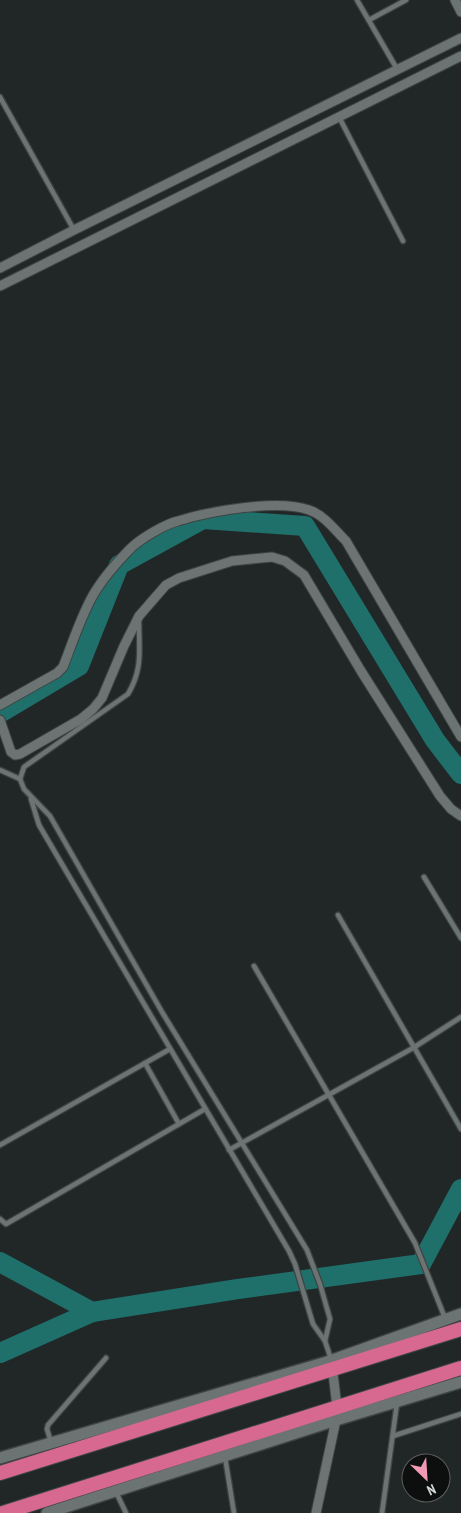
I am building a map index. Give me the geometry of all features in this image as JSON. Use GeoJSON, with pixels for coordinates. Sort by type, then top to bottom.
{"type":"FeatureCollection","features":[{"type":"Feature","properties":{"kind":"highway"},"geometry":{"type":"LineString","coordinates":[[0,1473],[332,1365],[461,1329]]}},
{"type":"Feature","properties":{"kind":"highway"},"geometry":{"type":"LineString","coordinates":[[4,1513],[112,1485],[337,1413],[461,1368]]}},
{"type":"Feature","properties":{"kind":"street"},"geometry":{"type":"LineString","coordinates":[[455,0],[461,12]]}},
{"type":"Feature","properties":{"kind":"street"},"geometry":{"type":"LineString","coordinates":[[0,268],[461,38]]}},
{"type":"Feature","properties":{"kind":"street"},"geometry":{"type":"LineString","coordinates":[[0,286],[461,56]]}},
{"type":"Feature","properties":{"kind":"street"},"geometry":{"type":"LineString","coordinates":[[0,706],[57,673],[63,667],[91,598],[101,582],[134,546],[176,521],[218,511],[264,506],[292,507],[309,510],[326,520],[346,541],[461,737]]}},
{"type":"Feature","properties":{"kind":"street"},"geometry":{"type":"LineString","coordinates":[[0,720],[11,752],[15,755],[20,754],[81,719],[102,698],[139,616],[161,590],[179,578],[232,561],[272,557],[285,561],[304,575],[361,671],[440,796],[451,809],[461,816]]}},
{"type":"Feature","properties":{"kind":"street"},"geometry":{"type":"LineString","coordinates":[[0,1458],[332,1365],[461,1314]]}},
{"type":"Feature","properties":{"kind":"street"},"geometry":{"type":"LineString","coordinates":[[316,1513],[337,1413],[332,1365]]}},
{"type":"Feature","properties":{"kind":"street"},"geometry":{"type":"LineString","coordinates":[[47,1513],[112,1485],[224,1456],[337,1413],[398,1401],[461,1382]]}},
{"type":"Feature","properties":{"kind":"lane"},"geometry":{"type":"LineString","coordinates":[[357,0],[398,70]]}},
{"type":"Feature","properties":{"kind":"lane"},"geometry":{"type":"LineString","coordinates":[[369,20],[406,0]]}},
{"type":"Feature","properties":{"kind":"lane"},"geometry":{"type":"LineString","coordinates":[[0,97],[74,230]]}},
{"type":"Feature","properties":{"kind":"lane"},"geometry":{"type":"LineString","coordinates":[[339,117],[403,241]]}},
{"type":"Feature","properties":{"kind":"lane"},"geometry":{"type":"LineString","coordinates":[[139,616],[138,670],[136,681],[128,694],[24,767],[20,779],[24,789],[31,798],[50,816],[162,1012],[307,1250],[330,1319],[325,1341]]}},
{"type":"Feature","properties":{"kind":"lane"},"geometry":{"type":"LineString","coordinates":[[0,770],[20,779]]}},
{"type":"Feature","properties":{"kind":"lane"},"geometry":{"type":"LineString","coordinates":[[31,798],[39,825],[289,1251],[295,1264],[313,1324],[325,1341],[332,1365]]}},
{"type":"Feature","properties":{"kind":"lane"},"geometry":{"type":"LineString","coordinates":[[424,877],[461,938]]}},
{"type":"Feature","properties":{"kind":"lane"},"geometry":{"type":"LineString","coordinates":[[338,916],[461,1129]]}},
{"type":"Feature","properties":{"kind":"lane"},"geometry":{"type":"LineString","coordinates":[[254,966],[415,1243],[446,1319]]}},
{"type":"Feature","properties":{"kind":"lane"},"geometry":{"type":"LineString","coordinates":[[230,1150],[413,1048],[461,1017]]}},
{"type":"Feature","properties":{"kind":"lane"},"geometry":{"type":"LineString","coordinates":[[0,1146],[170,1049]]}},
{"type":"Feature","properties":{"kind":"lane"},"geometry":{"type":"LineString","coordinates":[[145,1063],[180,1124]]}},
{"type":"Feature","properties":{"kind":"lane"},"geometry":{"type":"LineString","coordinates":[[0,1219],[6,1224],[205,1109]]}},
{"type":"Feature","properties":{"kind":"lane"},"geometry":{"type":"LineString","coordinates":[[51,1443],[48,1425],[106,1358]]}},
{"type":"Feature","properties":{"kind":"lane"},"geometry":{"type":"LineString","coordinates":[[382,1513],[398,1401]]}},
{"type":"Feature","properties":{"kind":"lane"},"geometry":{"type":"LineString","coordinates":[[393,1436],[461,1414]]}},
{"type":"Feature","properties":{"kind":"lane"},"geometry":{"type":"LineString","coordinates":[[224,1456],[234,1513]]}},
{"type":"Feature","properties":{"kind":"lane"},"geometry":{"type":"LineString","coordinates":[[112,1485],[126,1513]]}},
{"type":"Feature","properties":{"kind":"waterway"},"geometry":{"type":"LineString","coordinates":[[0,713],[79,666],[119,565],[203,519],[305,526],[435,740],[461,774]]}},
{"type":"Feature","properties":{"kind":"waterway"},"geometry":{"type":"LineString","coordinates":[[92,1312],[238,1289],[421,1264],[461,1189]]}},
{"type":"Feature","properties":{"kind":"waterway"},"geometry":{"type":"LineString","coordinates":[[0,1262],[92,1312],[0,1353]]}}]}
